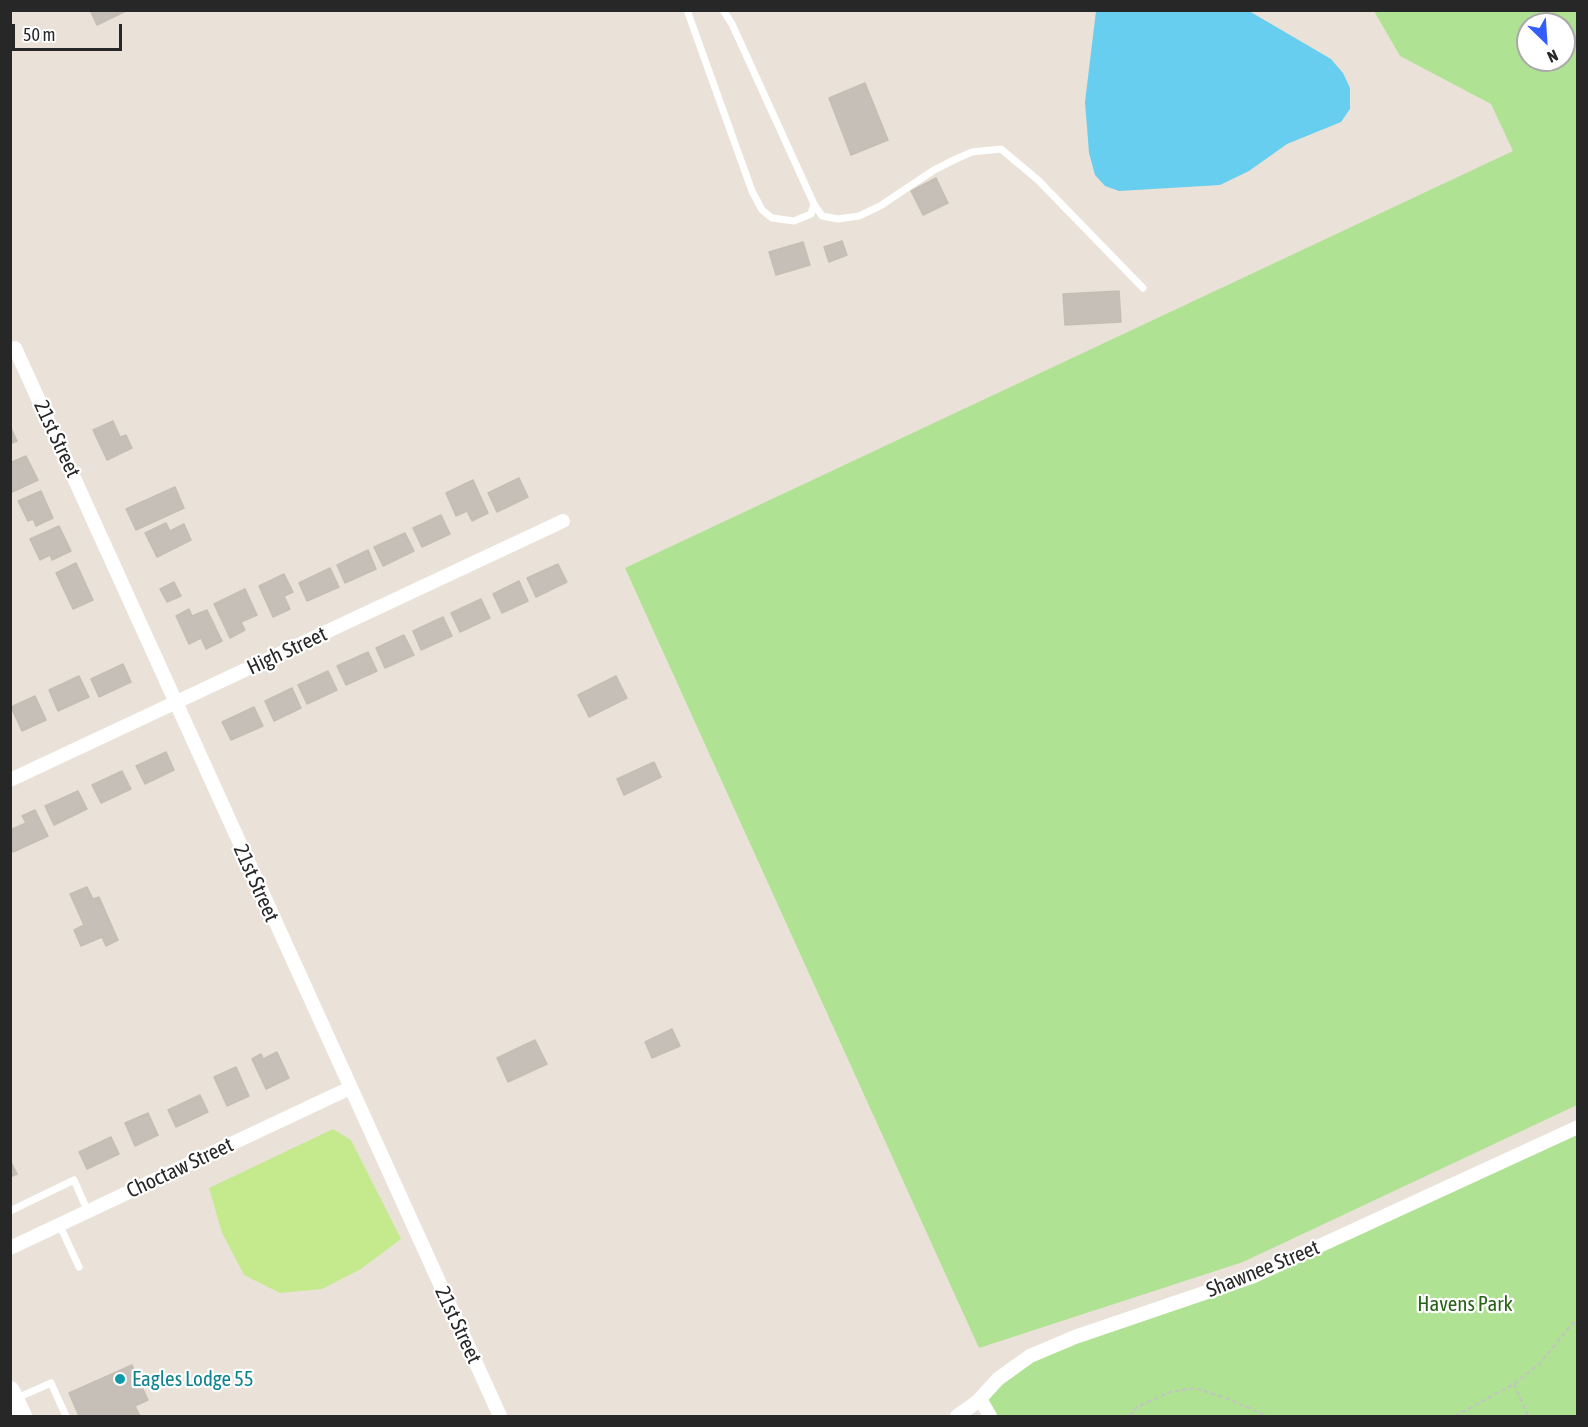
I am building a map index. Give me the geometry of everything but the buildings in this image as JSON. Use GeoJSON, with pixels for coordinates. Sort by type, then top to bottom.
{"type":"FeatureCollection","features":[{"type":"Feature","properties":{"kind":"street","name":"21st Street"},"geometry":{"type":"LineString","coordinates":[[15,348],[500,1416]]}},
{"type":"Feature","properties":{"kind":"street","name":"High Street"},"geometry":{"type":"LineString","coordinates":[[10,780],[563,521]]}},
{"type":"Feature","properties":{"kind":"street","name":"Choctaw Street"},"geometry":{"type":"LineString","coordinates":[[10,1248],[350,1088]]}},
{"type":"Feature","properties":{"kind":"street","name":"Shawnee Street"},"geometry":{"type":"LineString","coordinates":[[957,1416],[980,1399],[998,1379],[1030,1356],[1075,1337],[1254,1276],[1578,1127]]}},
{"type":"Feature","properties":{"kind":"street"},"geometry":{"type":"LineString","coordinates":[[980,1399],[990,1416]]}},
{"type":"Feature","properties":{"kind":"lane"},"geometry":{"type":"LineString","coordinates":[[687,10],[752,191],[762,210],[772,218],[794,221],[811,214],[814,204]]}},
{"type":"Feature","properties":{"kind":"lane"},"geometry":{"type":"LineString","coordinates":[[723,10],[732,24],[814,204],[822,216],[838,219],[859,216],[880,206],[934,170],[964,155],[988,149],[1001,149],[1038,180],[1143,288]]}},
{"type":"Feature","properties":{"kind":"lane"},"geometry":{"type":"LineString","coordinates":[[10,1211],[74,1180],[88,1212]]}},
{"type":"Feature","properties":{"kind":"lane"},"geometry":{"type":"LineString","coordinates":[[60,1226],[79,1267]]}},
{"type":"Feature","properties":{"kind":"lane"},"geometry":{"type":"LineString","coordinates":[[16,1402],[51,1383],[66,1416]]}},
{"type":"Feature","properties":{"kind":"path"},"geometry":{"type":"LineString","coordinates":[[1455,1416],[1514,1384],[1540,1363],[1578,1317]]}},
{"type":"Feature","properties":{"kind":"path"},"geometry":{"type":"LineString","coordinates":[[1514,1384],[1528,1416]]}},
{"type":"Feature","properties":{"kind":"path"},"geometry":{"type":"LineString","coordinates":[[1130,1416],[1137,1407],[1170,1392],[1196,1388],[1267,1416]]}},
{"type":"Feature","properties":{"kind":"green space"},"geometry":{"type":"Polygon","coordinates":[[[1374,11],[1577,11],[1577,1105],[1243,1262],[979,1348],[625,568],[1513,151],[1491,104],[1400,56],[1374,11]]]}},
{"type":"Feature","properties":{"kind":"green space","name":"Havens Park"},"geometry":{"type":"Polygon","coordinates":[[[1577,1127],[1577,1416],[990,1416],[980,1399],[1030,1356],[1254,1276],[1577,1127]]]}},
{"type":"Feature","properties":{"kind":"green space"},"geometry":{"type":"Polygon","coordinates":[[[333,1129],[351,1140],[401,1239],[361,1269],[322,1289],[280,1293],[244,1275],[222,1233],[209,1188],[333,1129]]]}},
{"type":"Feature","properties":{"kind":"water"},"geometry":{"type":"Polygon","coordinates":[[[1096,11],[1249,11],[1331,59],[1343,73],[1350,88],[1350,109],[1341,122],[1287,144],[1249,171],[1220,185],[1119,191],[1105,186],[1095,175],[1089,153],[1085,102],[1096,11]]]}},
{"type":"Feature","properties":{"kind":"place","name":"Eagles Lodge 55"},"geometry":{"type":"Point","coordinates":[120,1379]}}]}
